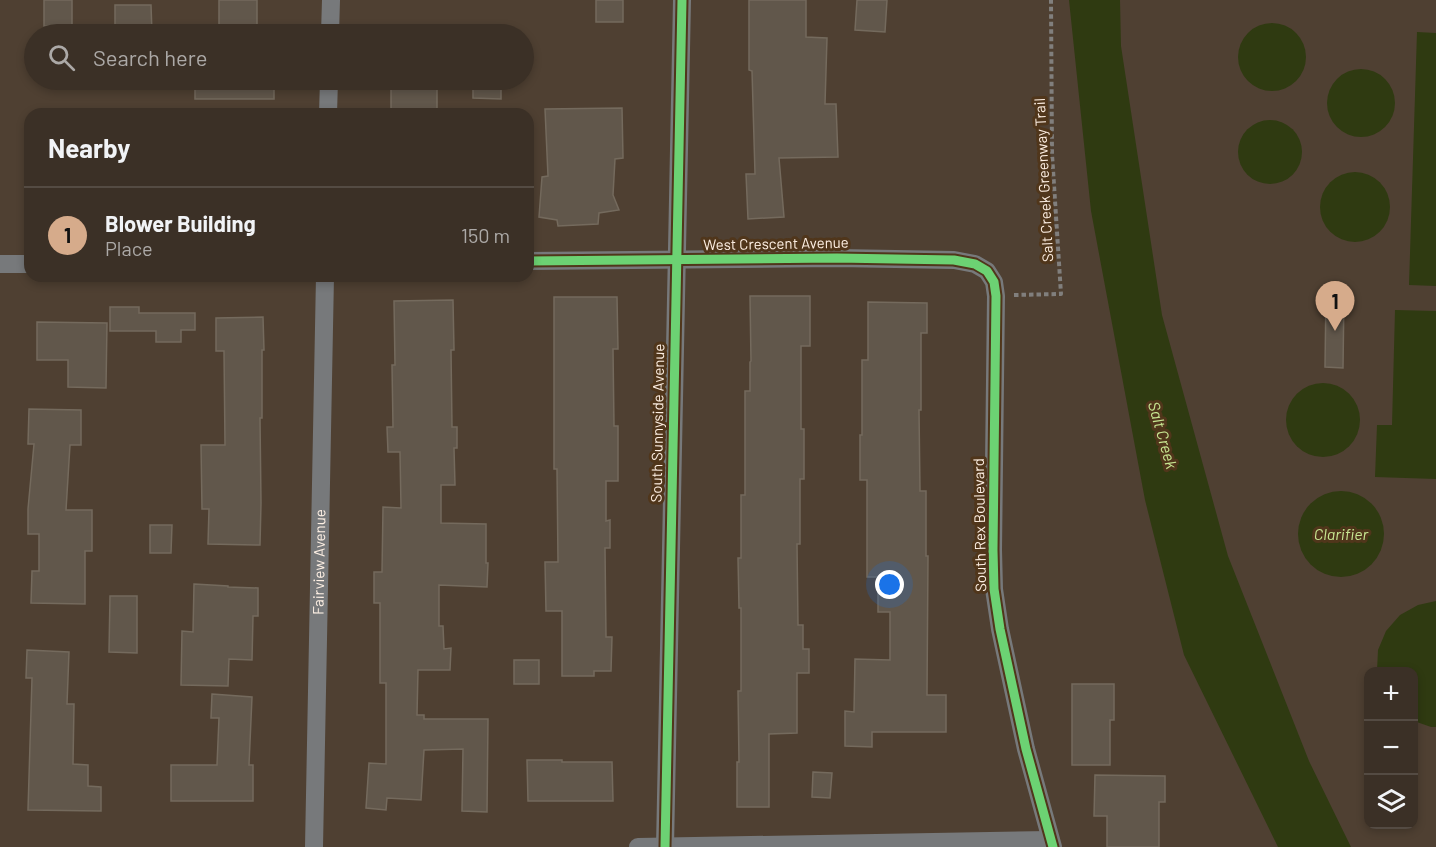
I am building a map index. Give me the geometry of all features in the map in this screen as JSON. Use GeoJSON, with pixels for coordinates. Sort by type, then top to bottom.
{"type":"FeatureCollection","features":[{"type":"Feature","properties":{"kind":"street"},"geometry":{"type":"LineString","coordinates":[[330,24],[331,0]]}},
{"type":"Feature","properties":{"kind":"street","name":"South Sunnyside Avenue"},"geometry":{"type":"LineString","coordinates":[[665,847],[682,0]]}},
{"type":"Feature","properties":{"kind":"street"},"geometry":{"type":"LineString","coordinates":[[328,108],[329,90]]}},
{"type":"Feature","properties":{"kind":"street","name":"West Crescent Avenue"},"geometry":{"type":"LineString","coordinates":[[534,261],[837,258],[954,260],[975,264],[987,271]]}},
{"type":"Feature","properties":{"kind":"street"},"geometry":{"type":"LineString","coordinates":[[0,264],[24,264]]}},
{"type":"Feature","properties":{"kind":"street","name":"South Rex Boulevard"},"geometry":{"type":"LineString","coordinates":[[987,271],[994,282],[996,296],[994,589],[1000,629],[1026,749],[1052,844]]}},
{"type":"Feature","properties":{"kind":"street","name":"Fairview Avenue"},"geometry":{"type":"LineString","coordinates":[[314,847],[325,282]]}},
{"type":"Feature","properties":{"kind":"street"},"geometry":{"type":"LineString","coordinates":[[638,847],[1052,844]]}},
{"type":"Feature","properties":{"kind":"water","name":"Salt Creek"},"geometry":{"type":"Polygon","coordinates":[[[1069,0],[1120,0],[1121,46],[1162,315],[1228,556],[1309,761],[1351,847],[1278,847],[1184,655],[1145,500],[1091,211],[1069,0]]]}},
{"type":"Feature","properties":{"kind":"water"},"geometry":{"type":"Polygon","coordinates":[[[1272,23],[1285,26],[1296,33],[1303,44],[1306,57],[1303,70],[1296,81],[1285,88],[1272,91],[1259,88],[1248,81],[1241,70],[1238,57],[1241,44],[1248,33],[1259,26],[1272,23]]]}},
{"type":"Feature","properties":{"kind":"water"},"geometry":{"type":"Polygon","coordinates":[[[1417,32],[1436,33],[1436,286],[1409,285],[1417,32]]]}},
{"type":"Feature","properties":{"kind":"water"},"geometry":{"type":"Polygon","coordinates":[[[1361,69],[1374,72],[1385,79],[1392,90],[1395,103],[1392,116],[1385,127],[1374,134],[1361,137],[1348,134],[1337,127],[1330,116],[1327,103],[1330,90],[1337,79],[1348,72],[1361,69]]]}},
{"type":"Feature","properties":{"kind":"water"},"geometry":{"type":"Polygon","coordinates":[[[1270,120],[1288,126],[1296,134],[1302,152],[1296,170],[1288,178],[1270,184],[1252,178],[1244,170],[1238,152],[1244,134],[1252,126],[1270,120]]]}},
{"type":"Feature","properties":{"kind":"water"},"geometry":{"type":"Polygon","coordinates":[[[1348,172],[1362,172],[1375,178],[1384,187],[1390,200],[1388,220],[1380,232],[1362,242],[1348,242],[1335,236],[1326,227],[1320,214],[1320,200],[1326,187],[1335,178],[1348,172]]]}},
{"type":"Feature","properties":{"kind":"water"},"geometry":{"type":"Polygon","coordinates":[[[1395,310],[1436,311],[1436,479],[1375,477],[1377,425],[1392,425],[1395,310]]]}},
{"type":"Feature","properties":{"kind":"water"},"geometry":{"type":"Polygon","coordinates":[[[1323,383],[1344,389],[1354,399],[1360,420],[1354,441],[1344,451],[1323,457],[1302,451],[1292,441],[1286,420],[1292,399],[1302,389],[1323,383]]]}},
{"type":"Feature","properties":{"kind":"water","name":"Clarifier"},"geometry":{"type":"Polygon","coordinates":[[[1341,491],[1365,498],[1377,510],[1384,534],[1377,558],[1365,570],[1341,577],[1317,570],[1305,558],[1298,534],[1305,510],[1317,498],[1341,491]]]}},
{"type":"Feature","properties":{"kind":"water"},"geometry":{"type":"Polygon","coordinates":[[[1436,601],[1436,727],[1418,722],[1418,667],[1377,667],[1378,650],[1386,631],[1400,615],[1418,605],[1436,601]]]}},
{"type":"Feature","properties":{"kind":"building"},"geometry":{"type":"Polygon","coordinates":[[[44,0],[72,0],[72,24],[44,24],[44,0]]]}},
{"type":"Feature","properties":{"kind":"building"},"geometry":{"type":"Polygon","coordinates":[[[219,0],[257,0],[257,24],[219,24],[219,0]]]}},
{"type":"Feature","properties":{"kind":"building"},"geometry":{"type":"Polygon","coordinates":[[[596,0],[623,0],[623,22],[596,22],[596,0]]]}},
{"type":"Feature","properties":{"kind":"building"},"geometry":{"type":"Polygon","coordinates":[[[749,0],[806,0],[806,37],[827,38],[825,104],[836,104],[838,157],[779,158],[784,217],[748,219],[746,174],[755,174],[752,71],[749,70],[749,0]]]}},
{"type":"Feature","properties":{"kind":"building"},"geometry":{"type":"Polygon","coordinates":[[[857,0],[887,0],[885,32],[855,30],[857,0]]]}},
{"type":"Feature","properties":{"kind":"building"},"geometry":{"type":"Polygon","coordinates":[[[115,5],[151,5],[152,24],[115,24],[115,5]]]}},
{"type":"Feature","properties":{"kind":"building"},"geometry":{"type":"Polygon","coordinates":[[[195,90],[274,90],[274,99],[195,99],[195,90]]]}},
{"type":"Feature","properties":{"kind":"building"},"geometry":{"type":"Polygon","coordinates":[[[391,90],[437,90],[437,108],[391,108],[391,90]]]}},
{"type":"Feature","properties":{"kind":"building"},"geometry":{"type":"Polygon","coordinates":[[[473,90],[501,90],[501,99],[473,98],[473,90]]]}},
{"type":"Feature","properties":{"kind":"building"},"geometry":{"type":"Polygon","coordinates":[[[622,108],[623,158],[615,159],[613,195],[619,210],[599,213],[598,224],[558,226],[557,220],[539,217],[542,177],[548,176],[545,109],[622,108]]]}},
{"type":"Feature","properties":{"kind":"building"},"geometry":{"type":"Polygon","coordinates":[[[1326,294],[1344,295],[1343,368],[1325,367],[1326,294]]]}},
{"type":"Feature","properties":{"kind":"building"},"geometry":{"type":"Polygon","coordinates":[[[750,296],[810,296],[810,346],[801,346],[801,429],[804,429],[804,479],[800,479],[800,544],[797,544],[798,625],[803,625],[803,649],[809,649],[809,673],[797,673],[797,733],[769,734],[769,807],[737,807],[738,691],[741,691],[741,608],[739,608],[738,558],[741,558],[741,495],[745,495],[745,391],[750,391],[750,296]]]}},
{"type":"Feature","properties":{"kind":"building"},"geometry":{"type":"Polygon","coordinates":[[[554,297],[617,297],[618,349],[613,349],[614,426],[618,426],[618,481],[606,481],[606,521],[610,520],[610,548],[605,548],[606,637],[612,637],[611,671],[594,671],[594,676],[562,676],[562,611],[546,611],[545,562],[558,562],[557,469],[554,469],[554,297]]]}},
{"type":"Feature","properties":{"kind":"building"},"geometry":{"type":"Polygon","coordinates":[[[453,300],[452,427],[457,427],[457,448],[454,448],[455,485],[441,485],[441,523],[486,524],[487,587],[439,585],[439,626],[443,626],[444,649],[451,648],[450,670],[418,670],[417,715],[424,715],[424,719],[488,719],[487,812],[462,811],[463,749],[424,750],[421,800],[387,798],[386,810],[366,808],[369,763],[386,764],[386,683],[380,683],[380,603],[374,603],[374,572],[382,572],[383,507],[401,508],[400,452],[388,452],[387,427],[393,427],[394,301],[453,300]]]}},
{"type":"Feature","properties":{"kind":"building"},"geometry":{"type":"Polygon","coordinates":[[[868,302],[927,303],[927,333],[921,333],[921,410],[919,410],[920,491],[926,491],[926,556],[928,556],[927,695],[946,695],[946,732],[872,732],[872,747],[845,746],[845,711],[854,712],[855,659],[890,660],[890,612],[878,612],[878,577],[867,577],[867,480],[860,480],[862,360],[868,360],[868,302]]]}},
{"type":"Feature","properties":{"kind":"building"},"geometry":{"type":"Polygon","coordinates":[[[110,307],[139,307],[139,313],[195,313],[195,330],[181,330],[181,342],[156,342],[156,331],[110,331],[110,307]]]}},
{"type":"Feature","properties":{"kind":"building"},"geometry":{"type":"Polygon","coordinates":[[[263,317],[260,545],[208,544],[209,509],[202,509],[201,445],[225,445],[224,351],[216,351],[216,318],[263,317]]]}},
{"type":"Feature","properties":{"kind":"building"},"geometry":{"type":"Polygon","coordinates":[[[37,322],[107,323],[106,388],[68,387],[68,360],[37,360],[37,322]]]}},
{"type":"Feature","properties":{"kind":"building"},"geometry":{"type":"Polygon","coordinates":[[[29,409],[81,410],[81,445],[70,445],[66,510],[92,510],[92,551],[85,551],[85,604],[31,603],[32,571],[39,571],[39,534],[28,534],[34,444],[28,444],[29,409]]]}},
{"type":"Feature","properties":{"kind":"building"},"geometry":{"type":"Polygon","coordinates":[[[150,525],[172,525],[171,553],[150,553],[150,525]]]}},
{"type":"Feature","properties":{"kind":"building"},"geometry":{"type":"Polygon","coordinates":[[[194,584],[258,588],[258,616],[253,616],[252,660],[229,659],[228,686],[181,685],[182,631],[193,632],[194,584]]]}},
{"type":"Feature","properties":{"kind":"building"},"geometry":{"type":"Polygon","coordinates":[[[110,596],[137,596],[137,653],[109,652],[110,596]]]}},
{"type":"Feature","properties":{"kind":"building"},"geometry":{"type":"Polygon","coordinates":[[[27,650],[69,652],[67,704],[74,704],[73,764],[88,765],[88,786],[101,787],[101,811],[28,810],[32,678],[26,678],[27,650]]]}},
{"type":"Feature","properties":{"kind":"building"},"geometry":{"type":"Polygon","coordinates":[[[514,660],[539,660],[539,684],[514,684],[514,660]]]}},
{"type":"Feature","properties":{"kind":"building"},"geometry":{"type":"Polygon","coordinates":[[[1072,684],[1114,684],[1114,720],[1110,720],[1110,765],[1072,765],[1072,684]]]}},
{"type":"Feature","properties":{"kind":"building"},"geometry":{"type":"Polygon","coordinates":[[[212,694],[252,697],[249,765],[253,765],[253,801],[171,801],[171,765],[217,765],[219,718],[211,718],[212,694]]]}},
{"type":"Feature","properties":{"kind":"building"},"geometry":{"type":"Polygon","coordinates":[[[527,760],[612,762],[613,801],[528,801],[527,760]]]}},
{"type":"Feature","properties":{"kind":"building"},"geometry":{"type":"Polygon","coordinates":[[[813,772],[832,773],[830,798],[812,797],[813,772]]]}},
{"type":"Feature","properties":{"kind":"building"},"geometry":{"type":"Polygon","coordinates":[[[1095,775],[1165,776],[1165,802],[1159,802],[1159,847],[1107,847],[1107,816],[1094,816],[1095,775]]]}},
{"type":"Feature","properties":{"kind":"cycle path"},"geometry":{"type":"LineString","coordinates":[[665,847],[682,0]]}},
{"type":"Feature","properties":{"kind":"cycle path"},"geometry":{"type":"LineString","coordinates":[[534,261],[837,258],[954,260],[975,264],[987,271],[994,282],[996,296],[994,589],[1000,629],[1026,749],[1053,847]]}},
{"type":"Feature","properties":{"kind":"place","name":"Blower Building"},"geometry":{"type":"Point","coordinates":[1335,331]}}]}
